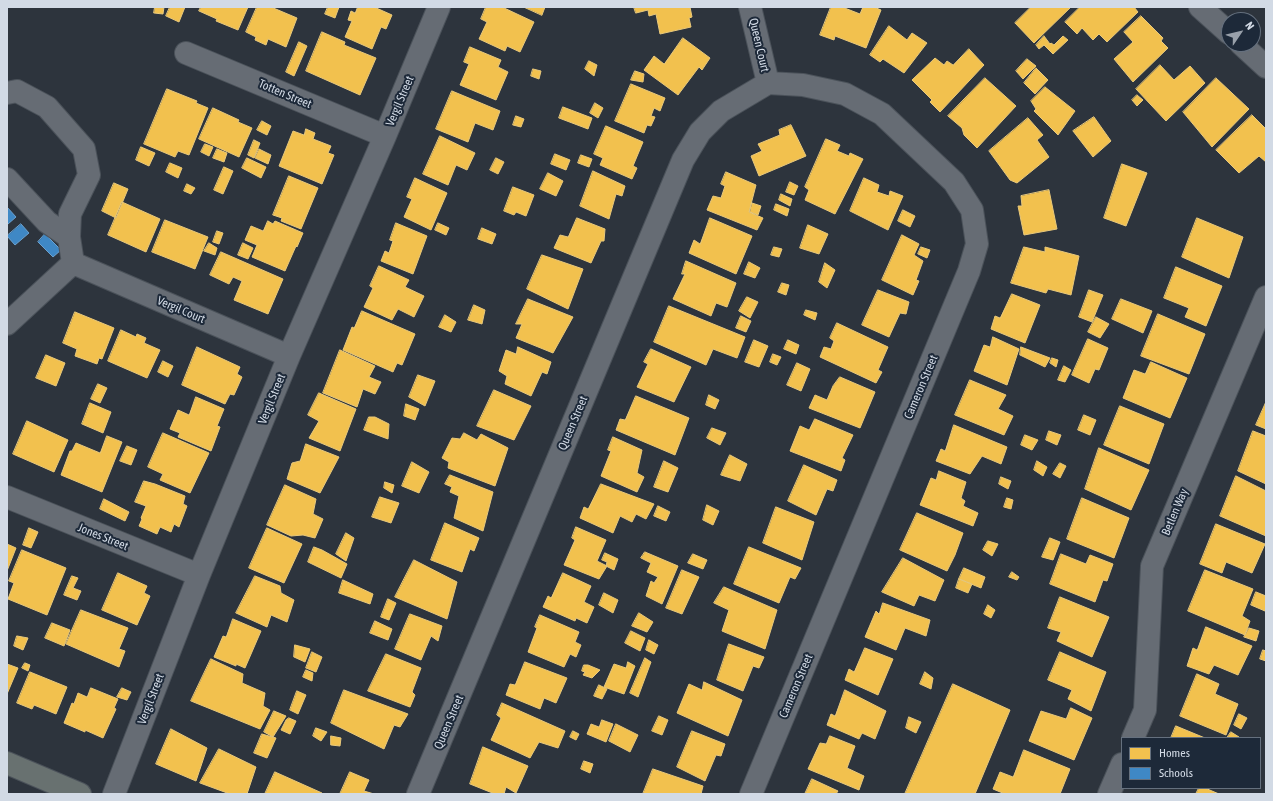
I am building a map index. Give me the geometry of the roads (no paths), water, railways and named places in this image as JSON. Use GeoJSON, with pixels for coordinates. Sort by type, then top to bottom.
{"type":"FeatureCollection","features":[{"type":"Feature","properties":{"kind":"main road"},"geometry":{"type":"LineString","coordinates":[[7,763],[80,794]]}},
{"type":"Feature","properties":{"kind":"street","name":"Vergil Street"},"geometry":{"type":"LineString","coordinates":[[114,794],[199,575],[289,356],[385,136],[439,7]]}},
{"type":"Feature","properties":{"kind":"street","name":"Queen Court"},"geometry":{"type":"LineString","coordinates":[[750,7],[768,83]]}},
{"type":"Feature","properties":{"kind":"street"},"geometry":{"type":"LineString","coordinates":[[1200,7],[1221,26]]}},
{"type":"Feature","properties":{"kind":"street"},"geometry":{"type":"LineString","coordinates":[[1250,52],[1266,67]]}},
{"type":"Feature","properties":{"kind":"street","name":"Totten Street"},"geometry":{"type":"LineString","coordinates":[[186,53],[385,136]]}},
{"type":"Feature","properties":{"kind":"street","name":"Queen Street"},"geometry":{"type":"LineString","coordinates":[[418,794],[683,160],[700,132],[721,111],[768,83]]}},
{"type":"Feature","properties":{"kind":"street","name":"Cameron Street"},"geometry":{"type":"LineString","coordinates":[[751,794],[966,279],[977,244],[972,210],[954,182],[882,114],[845,94],[803,85],[768,83]]}},
{"type":"Feature","properties":{"kind":"street"},"geometry":{"type":"LineString","coordinates":[[7,93],[18,91],[47,107],[84,149],[89,175],[70,214],[69,237],[74,263],[7,324]]}},
{"type":"Feature","properties":{"kind":"street"},"geometry":{"type":"LineString","coordinates":[[7,179],[47,222],[69,237]]}},
{"type":"Feature","properties":{"kind":"street","name":"Vergil Court"},"geometry":{"type":"LineString","coordinates":[[74,263],[289,356]]}},
{"type":"Feature","properties":{"kind":"street","name":"Betlen Way"},"geometry":{"type":"LineString","coordinates":[[1133,737],[1145,710],[1152,566],[1266,297]]}},
{"type":"Feature","properties":{"kind":"street","name":"Jones Street"},"geometry":{"type":"LineString","coordinates":[[7,498],[199,575]]}},
{"type":"Feature","properties":{"kind":"street"},"geometry":{"type":"LineString","coordinates":[[1109,794],[1121,766]]}}]}
